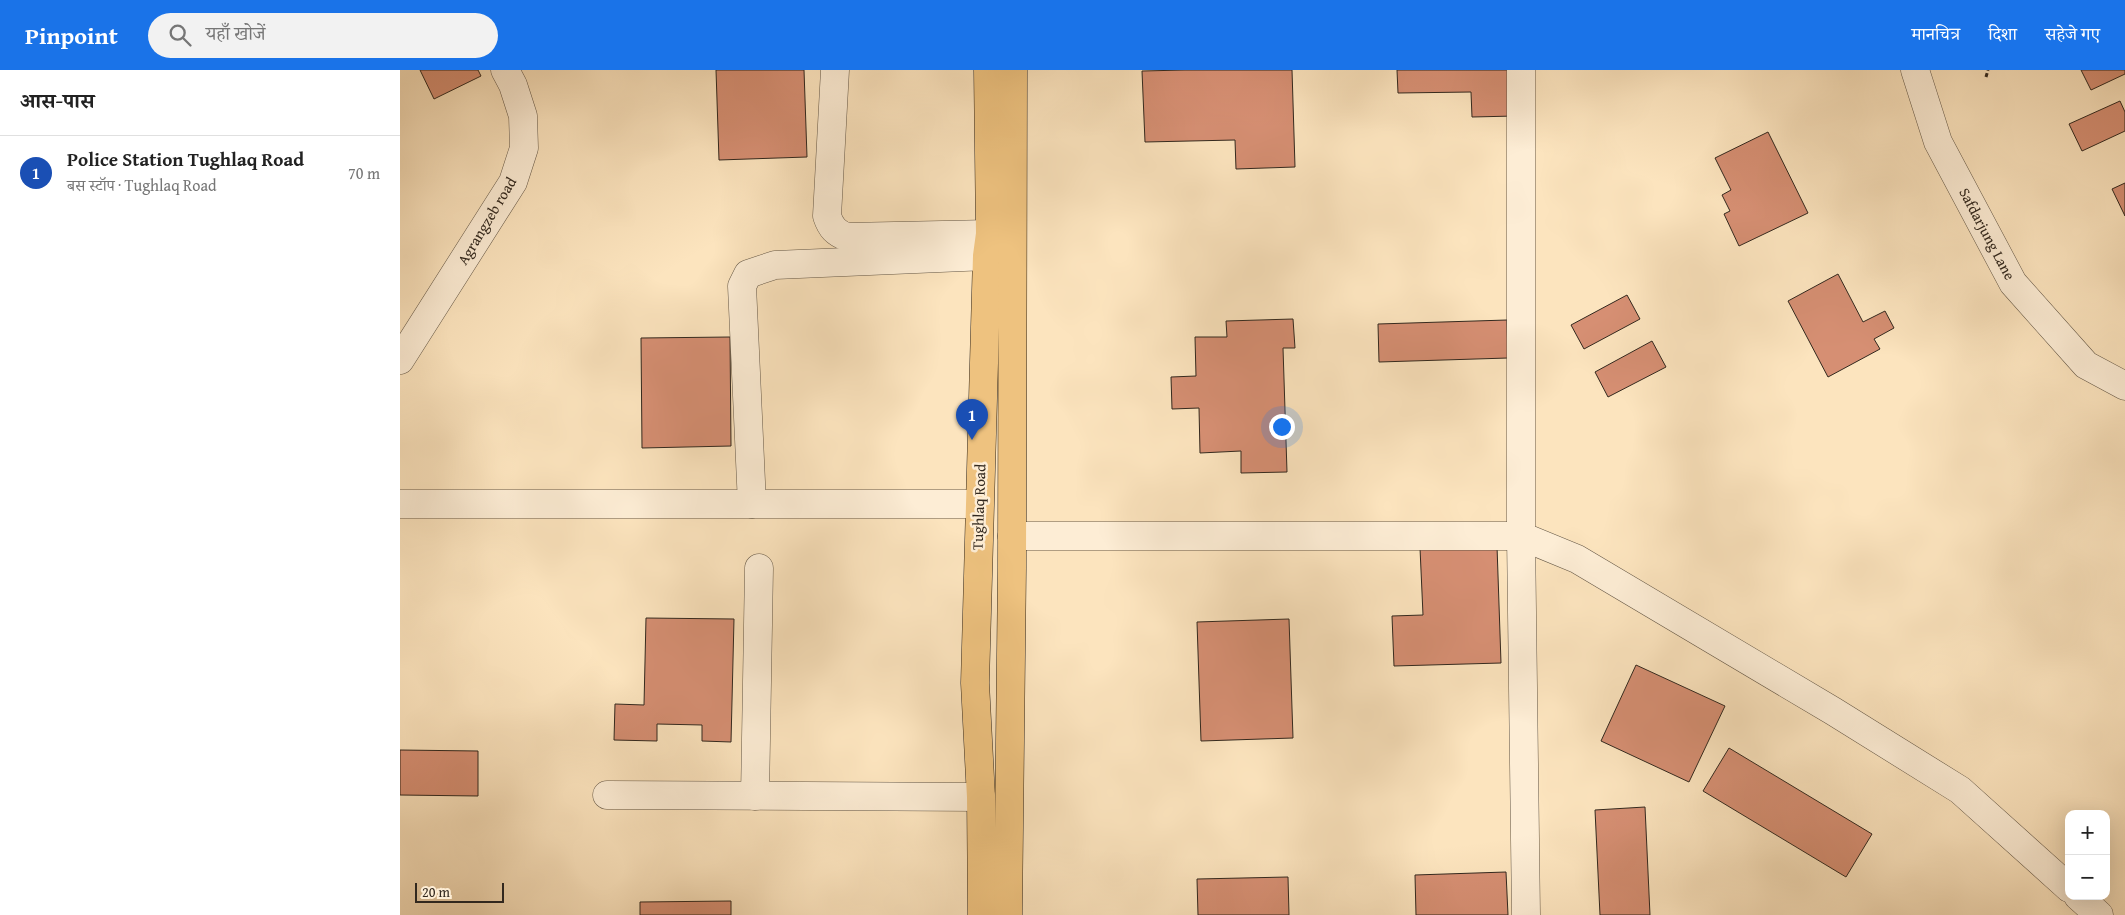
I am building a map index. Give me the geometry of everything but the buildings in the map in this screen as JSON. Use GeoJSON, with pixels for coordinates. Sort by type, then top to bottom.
{"type":"FeatureCollection","features":[{"type":"Feature","properties":{"kind":"main road","name":"Tughlaq Road"},"geometry":{"type":"LineString","coordinates":[[982,915],[981,797],[975,683],[988,245],[988,70]]}},
{"type":"Feature","properties":{"kind":"main road","name":"Tughlaq Road"},"geometry":{"type":"LineString","coordinates":[[1008,915],[1012,536],[1013,70]]}},
{"type":"Feature","properties":{"kind":"street","name":"Agrangzeb road"},"geometry":{"type":"LineString","coordinates":[[400,360],[514,182],[524,148],[523,116],[513,85],[505,70]]}},
{"type":"Feature","properties":{"kind":"street"},"geometry":{"type":"LineString","coordinates":[[835,70],[827,216],[830,226],[836,233],[848,237],[988,245]]}},
{"type":"Feature","properties":{"kind":"street"},"geometry":{"type":"LineString","coordinates":[[1521,70],[1521,536],[1526,915]]}},
{"type":"Feature","properties":{"kind":"street","name":"Safdarjung Lane"},"geometry":{"type":"LineString","coordinates":[[1915,70],[1938,142],[2013,283],[2086,365],[2125,386]]}},
{"type":"Feature","properties":{"kind":"street"},"geometry":{"type":"LineString","coordinates":[[752,504],[742,286],[748,274],[775,264],[988,245]]}},
{"type":"Feature","properties":{"kind":"street"},"geometry":{"type":"LineString","coordinates":[[400,504],[979,504]]}},
{"type":"Feature","properties":{"kind":"street"},"geometry":{"type":"LineString","coordinates":[[1012,536],[1521,536],[1577,559],[1833,710],[1960,790],[2065,884]]}},
{"type":"Feature","properties":{"kind":"street"},"geometry":{"type":"LineString","coordinates":[[755,796],[759,568]]}},
{"type":"Feature","properties":{"kind":"street"},"geometry":{"type":"LineString","coordinates":[[607,795],[981,797]]}},
{"type":"Feature","properties":{"kind":"street"},"geometry":{"type":"LineString","coordinates":[[2082,900],[2099,915]]}},
{"type":"Feature","properties":{"kind":"path"},"geometry":{"type":"LineString","coordinates":[[1986,77],[1988,70]]}},
{"type":"Feature","properties":{"kind":"place","name":"Police Station Tughlaq Road"},"geometry":{"type":"Point","coordinates":[972,440]}}]}
